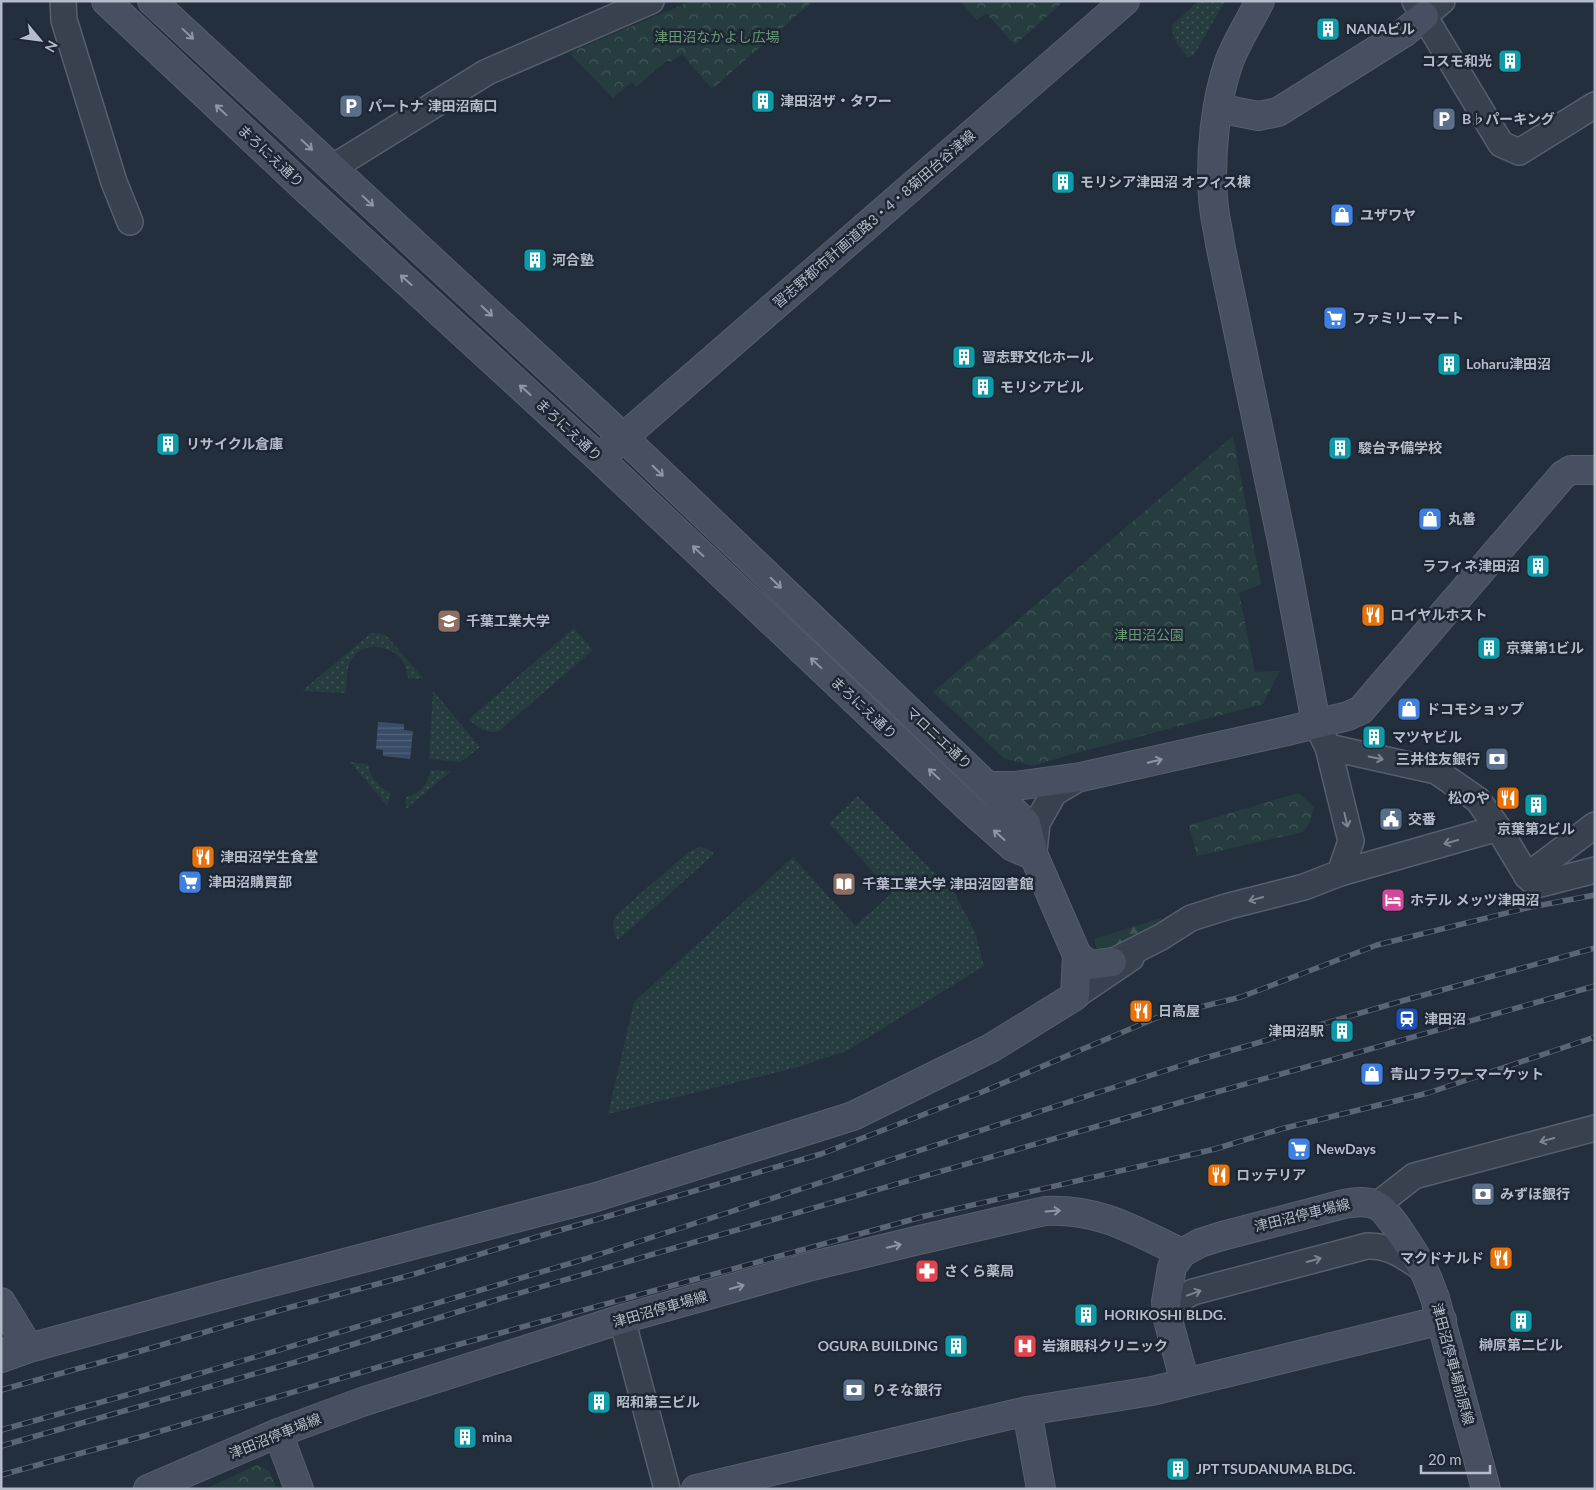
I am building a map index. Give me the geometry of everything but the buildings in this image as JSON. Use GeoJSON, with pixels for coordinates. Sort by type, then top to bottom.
{"type":"FeatureCollection","features":[{"type":"Feature","properties":{"kind":"street"},"geometry":{"type":"LineString","coordinates":[[62,1],[64,20],[114,182],[130,222]]}},
{"type":"Feature","properties":{"kind":"street","name":"まろにえ通り"},"geometry":{"type":"LineString","coordinates":[[106,1],[308,191],[600,458],[969,808],[1012,847],[1034,856]]}},
{"type":"Feature","properties":{"kind":"street"},"geometry":{"type":"LineString","coordinates":[[152,1],[623,437]]}},
{"type":"Feature","properties":{"kind":"street"},"geometry":{"type":"LineString","coordinates":[[332,168],[487,72],[651,1]]}},
{"type":"Feature","properties":{"kind":"street","name":"習志野都市計画道路3・4・8菊田台谷津線"},"geometry":{"type":"LineString","coordinates":[[600,458],[1125,1]]}},
{"type":"Feature","properties":{"kind":"street"},"geometry":{"type":"LineString","coordinates":[[1260,1],[1229,61],[1222,85],[1213,154],[1213,198],[1220,244],[1284,551],[1316,723],[1328,748],[1351,841],[1340,873]]}},
{"type":"Feature","properties":{"kind":"street"},"geometry":{"type":"LineString","coordinates":[[1218,108],[1258,116],[1278,112],[1405,32],[1427,6],[1501,144],[1519,152],[1595,105]]}},
{"type":"Feature","properties":{"kind":"street","name":"マロニエ通り"},"geometry":{"type":"LineString","coordinates":[[623,437],[1026,823],[1034,856],[1077,955]]}},
{"type":"Feature","properties":{"kind":"street"},"geometry":{"type":"LineString","coordinates":[[989,786],[1016,786],[1081,777],[1348,716],[1361,710],[1563,475],[1571,470],[1595,470]]}},
{"type":"Feature","properties":{"kind":"street"},"geometry":{"type":"LineString","coordinates":[[1328,748],[1436,771],[1478,800],[1498,828],[1527,876],[1537,885],[1595,870]]}},
{"type":"Feature","properties":{"kind":"street"},"geometry":{"type":"LineString","coordinates":[[1034,856],[1036,823],[1054,793],[1081,777]]}},
{"type":"Feature","properties":{"kind":"street"},"geometry":{"type":"LineString","coordinates":[[1527,876],[1595,825]]}},
{"type":"Feature","properties":{"kind":"street"},"geometry":{"type":"LineString","coordinates":[[1,1358],[29,1348],[219,1296],[596,1197],[853,1116],[991,1048],[1075,996],[1191,918],[1229,906],[1304,887],[1340,873],[1498,828]]}},
{"type":"Feature","properties":{"kind":"street"},"geometry":{"type":"LineString","coordinates":[[1077,955],[1089,965],[1112,962],[1162,937]]}},
{"type":"Feature","properties":{"kind":"street"},"geometry":{"type":"LineString","coordinates":[[1075,996],[1077,955]]}},
{"type":"Feature","properties":{"kind":"street"},"geometry":{"type":"LineString","coordinates":[[1423,1269],[1391,1218],[1377,1205],[1414,1176],[1595,1128]]}},
{"type":"Feature","properties":{"kind":"street","name":"津田沼停車場線"},"geometry":{"type":"LineString","coordinates":[[148,1489],[278,1433],[362,1402],[622,1319],[808,1267],[915,1241],[1046,1211],[1062,1210],[1102,1217],[1182,1253],[1200,1243],[1222,1236],[1344,1204],[1357,1201],[1377,1205]]}},
{"type":"Feature","properties":{"kind":"street"},"geometry":{"type":"LineString","coordinates":[[1168,1320],[1174,1307],[1182,1298],[1193,1292],[1367,1246],[1378,1245],[1390,1248],[1423,1269]]}},
{"type":"Feature","properties":{"kind":"street"},"geometry":{"type":"LineString","coordinates":[[1182,1253],[1172,1267],[1166,1302],[1168,1320],[1185,1382]]}},
{"type":"Feature","properties":{"kind":"street","name":"津田沼停車場前原線"},"geometry":{"type":"LineString","coordinates":[[1423,1269],[1442,1320],[1486,1489]]}},
{"type":"Feature","properties":{"kind":"street"},"geometry":{"type":"LineString","coordinates":[[1,1302],[29,1348]]}},
{"type":"Feature","properties":{"kind":"street"},"geometry":{"type":"LineString","coordinates":[[622,1319],[667,1489]]}},
{"type":"Feature","properties":{"kind":"street"},"geometry":{"type":"LineString","coordinates":[[696,1489],[1026,1412],[1152,1391],[1442,1320]]}},
{"type":"Feature","properties":{"kind":"street"},"geometry":{"type":"LineString","coordinates":[[1,1350],[29,1348]]}},
{"type":"Feature","properties":{"kind":"street"},"geometry":{"type":"LineString","coordinates":[[1026,1412],[1041,1489]]}},
{"type":"Feature","properties":{"kind":"street"},"geometry":{"type":"LineString","coordinates":[[278,1433],[299,1489]]}},
{"type":"Feature","properties":{"kind":"green space","name":"津田沼なかよし広場"},"geometry":{"type":"Polygon","coordinates":[[[691,1],[813,1],[712,89],[682,54],[670,62],[667,60],[636,87],[632,82],[613,98],[569,53],[691,1]]]}},
{"type":"Feature","properties":{"kind":"green space"},"geometry":{"type":"Polygon","coordinates":[[[960,1],[1064,1],[1015,45],[986,13],[977,20],[960,1]]]}},
{"type":"Feature","properties":{"kind":"green space"},"geometry":{"type":"Polygon","coordinates":[[[1199,1],[1225,1],[1194,55],[1188,57],[1176,42],[1172,25],[1199,1]]]}},
{"type":"Feature","properties":{"kind":"green space","name":"津田沼公園"},"geometry":{"type":"Polygon","coordinates":[[[1233,436],[1261,584],[1239,593],[1255,672],[1280,671],[1263,704],[1033,766],[1005,759],[933,692],[1233,436]]]}},
{"type":"Feature","properties":{"kind":"green space"},"geometry":{"type":"Polygon","coordinates":[[[574,628],[593,650],[498,732],[482,729],[469,719],[574,628]]]}},
{"type":"Feature","properties":{"kind":"green space"},"geometry":{"type":"Polygon","coordinates":[[[371,633],[385,634],[424,679],[408,678],[404,664],[397,655],[392,651],[372,647],[359,651],[351,660],[347,674],[346,693],[302,691],[371,633]]]}},
{"type":"Feature","properties":{"kind":"green space"},"geometry":{"type":"Polygon","coordinates":[[[433,691],[480,747],[461,762],[429,759],[433,691]]]}},
{"type":"Feature","properties":{"kind":"green space"},"geometry":{"type":"Polygon","coordinates":[[[350,762],[368,764],[371,774],[376,781],[391,793],[387,806],[350,762]]]}},
{"type":"Feature","properties":{"kind":"green space"},"geometry":{"type":"Polygon","coordinates":[[[431,770],[451,771],[406,809],[406,797],[423,788],[431,770]]]}},
{"type":"Feature","properties":{"kind":"green space"},"geometry":{"type":"Polygon","coordinates":[[[1298,793],[1314,807],[1310,822],[1303,832],[1197,856],[1189,825],[1298,793]]]}},
{"type":"Feature","properties":{"kind":"green space"},"geometry":{"type":"Polygon","coordinates":[[[858,796],[955,894],[975,932],[984,966],[846,1051],[798,1067],[608,1114],[634,1002],[793,857],[855,926],[892,893],[829,823],[858,796]]]}},
{"type":"Feature","properties":{"kind":"green space"},"geometry":{"type":"Polygon","coordinates":[[[701,847],[710,850],[714,854],[618,940],[613,928],[616,915],[691,850],[701,847]]]}},
{"type":"Feature","properties":{"kind":"green space"},"geometry":{"type":"Polygon","coordinates":[[[1161,918],[1164,925],[1123,949],[1098,952],[1094,939],[1161,918]]]}},
{"type":"Feature","properties":{"kind":"green space"},"geometry":{"type":"Polygon","coordinates":[[[257,1465],[269,1471],[277,1489],[205,1489],[257,1465]]]}},
{"type":"Feature","properties":{"kind":"water"},"geometry":{"type":"Polygon","coordinates":[[[378,722],[404,724],[404,730],[413,731],[410,759],[383,756],[383,750],[376,749],[378,722]]]}},
{"type":"Feature","properties":{"kind":"railway"},"geometry":{"type":"LineString","coordinates":[[1,1390],[284,1309],[411,1275],[821,1154],[982,1092],[1156,1018],[1241,997],[1377,945],[1531,907],[1595,895]]}},
{"type":"Feature","properties":{"kind":"railway"},"geometry":{"type":"LineString","coordinates":[[1,1430],[134,1393],[585,1259],[1195,1061],[1595,948]]}},
{"type":"Feature","properties":{"kind":"railway"},"geometry":{"type":"LineString","coordinates":[[1,1446],[296,1362],[496,1300],[664,1251],[1206,1095],[1595,986]]}},
{"type":"Feature","properties":{"kind":"railway"},"geometry":{"type":"LineString","coordinates":[[1,1475],[144,1436],[413,1357],[925,1216],[1215,1149],[1281,1129],[1428,1093],[1595,1037]]}},
{"type":"Feature","properties":{"kind":"place","name":"NANAビル"},"geometry":{"type":"Point","coordinates":[1328,29]}},
{"type":"Feature","properties":{"kind":"place","name":"コスモ和光"},"geometry":{"type":"Point","coordinates":[1510,61]}},
{"type":"Feature","properties":{"kind":"place","name":"津田沼ザ・タワー"},"geometry":{"type":"Point","coordinates":[763,101]}},
{"type":"Feature","properties":{"kind":"place","name":"パートナ 津田沼南口"},"geometry":{"type":"Point","coordinates":[351,106]}},
{"type":"Feature","properties":{"kind":"place","name":"B♭パーキング"},"geometry":{"type":"Point","coordinates":[1444,119]}},
{"type":"Feature","properties":{"kind":"place","name":"モリシア津田沼 オフィス棟"},"geometry":{"type":"Point","coordinates":[1063,182]}},
{"type":"Feature","properties":{"kind":"place","name":"ユザワヤ"},"geometry":{"type":"Point","coordinates":[1342,215]}},
{"type":"Feature","properties":{"kind":"place","name":"河合塾"},"geometry":{"type":"Point","coordinates":[535,260]}},
{"type":"Feature","properties":{"kind":"place","name":"ファミリーマート"},"geometry":{"type":"Point","coordinates":[1335,318]}},
{"type":"Feature","properties":{"kind":"place","name":"習志野文化ホール"},"geometry":{"type":"Point","coordinates":[964,357]}},
{"type":"Feature","properties":{"kind":"place","name":"Loharu津田沼"},"geometry":{"type":"Point","coordinates":[1449,364]}},
{"type":"Feature","properties":{"kind":"place","name":"モリシアビル"},"geometry":{"type":"Point","coordinates":[983,387]}},
{"type":"Feature","properties":{"kind":"place","name":"リサイクル倉庫"},"geometry":{"type":"Point","coordinates":[168,444]}},
{"type":"Feature","properties":{"kind":"place","name":"駿台予備学校"},"geometry":{"type":"Point","coordinates":[1340,448]}},
{"type":"Feature","properties":{"kind":"place","name":"丸善"},"geometry":{"type":"Point","coordinates":[1430,519]}},
{"type":"Feature","properties":{"kind":"place","name":"ラフィネ津田沼"},"geometry":{"type":"Point","coordinates":[1538,566]}},
{"type":"Feature","properties":{"kind":"place","name":"ロイヤルホスト"},"geometry":{"type":"Point","coordinates":[1373,615]}},
{"type":"Feature","properties":{"kind":"place","name":"千葉工業大学"},"geometry":{"type":"Point","coordinates":[449,621]}},
{"type":"Feature","properties":{"kind":"place","name":"京葉第1ビル"},"geometry":{"type":"Point","coordinates":[1489,648]}},
{"type":"Feature","properties":{"kind":"place","name":"ドコモショップ"},"geometry":{"type":"Point","coordinates":[1409,709]}},
{"type":"Feature","properties":{"kind":"place","name":"マツヤビル"},"geometry":{"type":"Point","coordinates":[1374,737]}},
{"type":"Feature","properties":{"kind":"place","name":"三井住友銀行"},"geometry":{"type":"Point","coordinates":[1497,759]}},
{"type":"Feature","properties":{"kind":"place","name":"松のや"},"geometry":{"type":"Point","coordinates":[1508,798]}},
{"type":"Feature","properties":{"kind":"place","name":"京葉第2ビル"},"geometry":{"type":"Point","coordinates":[1536,805]}},
{"type":"Feature","properties":{"kind":"place","name":"交番"},"geometry":{"type":"Point","coordinates":[1391,819]}},
{"type":"Feature","properties":{"kind":"place","name":"津田沼学生食堂"},"geometry":{"type":"Point","coordinates":[203,857]}},
{"type":"Feature","properties":{"kind":"place","name":"津田沼購買部"},"geometry":{"type":"Point","coordinates":[190,882]}},
{"type":"Feature","properties":{"kind":"place","name":"千葉工業大学 津田沼図書館"},"geometry":{"type":"Point","coordinates":[844,884]}},
{"type":"Feature","properties":{"kind":"place","name":"ホテル メッツ津田沼"},"geometry":{"type":"Point","coordinates":[1393,900]}},
{"type":"Feature","properties":{"kind":"place","name":"日高屋"},"geometry":{"type":"Point","coordinates":[1141,1011]}},
{"type":"Feature","properties":{"kind":"place","name":"津田沼"},"geometry":{"type":"Point","coordinates":[1407,1019]}},
{"type":"Feature","properties":{"kind":"place","name":"津田沼駅"},"geometry":{"type":"Point","coordinates":[1342,1031]}},
{"type":"Feature","properties":{"kind":"place","name":"青山フラワーマーケット"},"geometry":{"type":"Point","coordinates":[1372,1074]}},
{"type":"Feature","properties":{"kind":"place","name":"NewDays"},"geometry":{"type":"Point","coordinates":[1299,1149]}},
{"type":"Feature","properties":{"kind":"place","name":"ロッテリア"},"geometry":{"type":"Point","coordinates":[1219,1175]}},
{"type":"Feature","properties":{"kind":"place","name":"みずほ銀行"},"geometry":{"type":"Point","coordinates":[1483,1194]}},
{"type":"Feature","properties":{"kind":"place","name":"マクドナルド"},"geometry":{"type":"Point","coordinates":[1501,1258]}},
{"type":"Feature","properties":{"kind":"place","name":"さくら薬局"},"geometry":{"type":"Point","coordinates":[927,1271]}},
{"type":"Feature","properties":{"kind":"place","name":"HORIKOSHI BLDG."},"geometry":{"type":"Point","coordinates":[1086,1315]}},
{"type":"Feature","properties":{"kind":"place","name":"榊原第二ビル"},"geometry":{"type":"Point","coordinates":[1521,1321]}},
{"type":"Feature","properties":{"kind":"place","name":"OGURA BUILDING"},"geometry":{"type":"Point","coordinates":[956,1346]}},
{"type":"Feature","properties":{"kind":"place","name":"岩瀬眼科クリニック"},"geometry":{"type":"Point","coordinates":[1025,1346]}},
{"type":"Feature","properties":{"kind":"place","name":"りそな銀行"},"geometry":{"type":"Point","coordinates":[854,1390]}},
{"type":"Feature","properties":{"kind":"place","name":"昭和第三ビル"},"geometry":{"type":"Point","coordinates":[599,1402]}},
{"type":"Feature","properties":{"kind":"place","name":"mina"},"geometry":{"type":"Point","coordinates":[465,1437]}},
{"type":"Feature","properties":{"kind":"place","name":"JPT TSUDANUMA BLDG."},"geometry":{"type":"Point","coordinates":[1178,1469]}}]}
